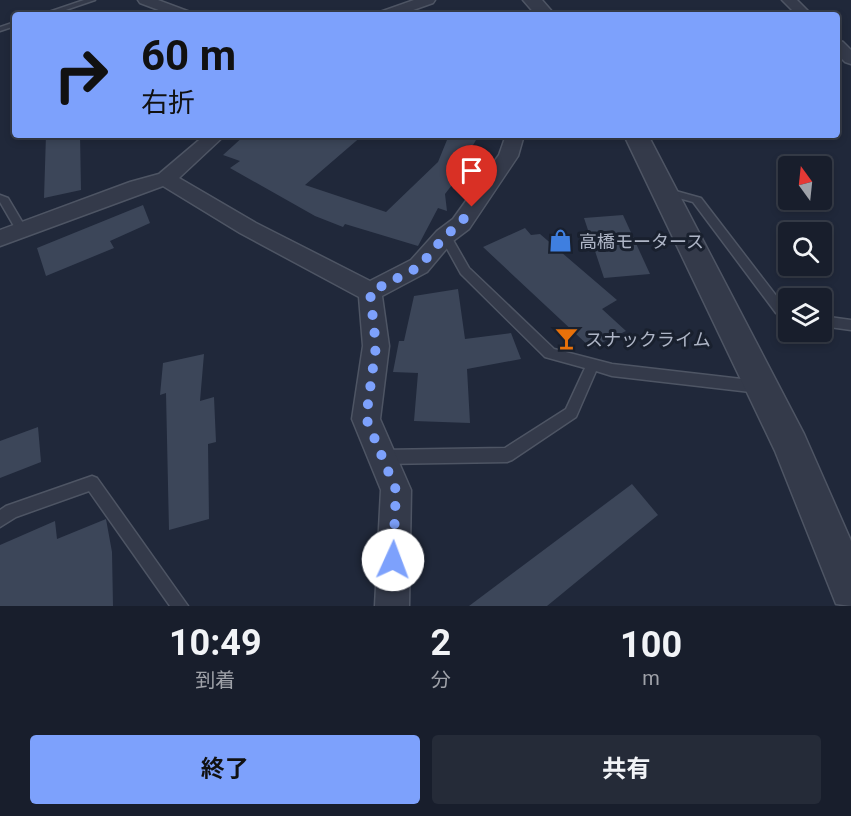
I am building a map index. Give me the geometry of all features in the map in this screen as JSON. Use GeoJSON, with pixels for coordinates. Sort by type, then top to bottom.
{"type":"FeatureCollection","features":[{"type":"Feature","properties":{"kind":"street"},"geometry":{"type":"LineString","coordinates":[[145,0],[177,12]]}},
{"type":"Feature","properties":{"kind":"street"},"geometry":{"type":"LineString","coordinates":[[394,12],[428,0]]}},
{"type":"Feature","properties":{"kind":"street"},"geometry":{"type":"LineString","coordinates":[[531,0],[543,12]]}},
{"type":"Feature","properties":{"kind":"street"},"geometry":{"type":"LineString","coordinates":[[789,0],[801,12]]}},
{"type":"Feature","properties":{"kind":"street"},"geometry":{"type":"LineString","coordinates":[[840,48],[851,59]]}},
{"type":"Feature","properties":{"kind":"street"},"geometry":{"type":"LineString","coordinates":[[0,238],[137,187],[166,179],[213,138]]}},
{"type":"Feature","properties":{"kind":"street"},"geometry":{"type":"LineString","coordinates":[[370,292],[419,267],[445,236],[460,224],[508,156],[514,138]]}},
{"type":"Feature","properties":{"kind":"street"},"geometry":{"type":"LineString","coordinates":[[638,138],[791,446],[851,589]]}},
{"type":"Feature","properties":{"kind":"street"},"geometry":{"type":"LineString","coordinates":[[166,179],[248,228],[370,292]]}},
{"type":"Feature","properties":{"kind":"street"},"geometry":{"type":"LineString","coordinates":[[370,292],[376,346],[366,418],[396,490],[392,606]]}},
{"type":"Feature","properties":{"kind":"lane"},"geometry":{"type":"LineString","coordinates":[[53,12],[91,0]]}},
{"type":"Feature","properties":{"kind":"lane"},"geometry":{"type":"LineString","coordinates":[[665,191],[697,200],[778,307]]}},
{"type":"Feature","properties":{"kind":"lane"},"geometry":{"type":"LineString","coordinates":[[0,198],[4,200],[22,230]]}},
{"type":"Feature","properties":{"kind":"lane"},"geometry":{"type":"LineString","coordinates":[[445,236],[465,271],[550,353],[612,370],[762,388]]}},
{"type":"Feature","properties":{"kind":"lane"},"geometry":{"type":"LineString","coordinates":[[832,322],[851,325]]}},
{"type":"Feature","properties":{"kind":"lane"},"geometry":{"type":"LineString","coordinates":[[382,457],[507,455],[571,413],[593,364]]}},
{"type":"Feature","properties":{"kind":"lane"},"geometry":{"type":"LineString","coordinates":[[0,519],[11,511],[92,483],[180,606]]}},
{"type":"Feature","properties":{"kind":"building"},"geometry":{"type":"Polygon","coordinates":[[[46,138],[80,138],[81,190],[44,198],[46,138]]]}},
{"type":"Feature","properties":{"kind":"building"},"geometry":{"type":"Polygon","coordinates":[[[242,138],[360,138],[305,185],[386,212],[438,162],[448,138],[477,138],[460,167],[465,168],[445,194],[447,211],[438,208],[418,246],[345,224],[343,227],[315,216],[230,168],[240,161],[223,155],[242,138]]]}},
{"type":"Feature","properties":{"kind":"building"},"geometry":{"type":"Polygon","coordinates":[[[143,205],[150,223],[110,241],[114,248],[46,276],[37,248],[143,205]]]}},
{"type":"Feature","properties":{"kind":"building"},"geometry":{"type":"Polygon","coordinates":[[[623,215],[650,274],[604,278],[584,218],[623,215]]]}},
{"type":"Feature","properties":{"kind":"building"},"geometry":{"type":"Polygon","coordinates":[[[525,228],[531,235],[540,234],[617,300],[602,309],[626,331],[591,348],[483,247],[525,228]]]}},
{"type":"Feature","properties":{"kind":"building"},"geometry":{"type":"Polygon","coordinates":[[[458,289],[465,339],[511,333],[521,359],[467,369],[470,423],[414,421],[418,373],[393,372],[399,341],[404,341],[414,296],[458,289]]]}},
{"type":"Feature","properties":{"kind":"building"},"geometry":{"type":"Polygon","coordinates":[[[204,354],[200,401],[214,397],[216,442],[208,444],[209,519],[169,530],[166,393],[160,395],[163,363],[204,354]]]}},
{"type":"Feature","properties":{"kind":"building"},"geometry":{"type":"Polygon","coordinates":[[[38,427],[41,462],[0,478],[0,441],[38,427]]]}},
{"type":"Feature","properties":{"kind":"building"},"geometry":{"type":"Polygon","coordinates":[[[632,484],[658,515],[547,606],[469,606],[632,484]]]}},
{"type":"Feature","properties":{"kind":"building"},"geometry":{"type":"Polygon","coordinates":[[[106,519],[112,552],[113,606],[0,606],[0,545],[55,521],[57,539],[106,519]]]}},
{"type":"Feature","properties":{"kind":"place","name":"高橋モータース"},"geometry":{"type":"Point","coordinates":[561,241]}},
{"type":"Feature","properties":{"kind":"place","name":"スナックライム"},"geometry":{"type":"Point","coordinates":[567,339]}},
{"type":"Feature","properties":{"kind":"route"},"geometry":{"type":"LineString","coordinates":[[393,560],[396,490],[366,418],[376,346],[370,292],[419,267],[445,236],[460,224],[472,207]]}}]}
